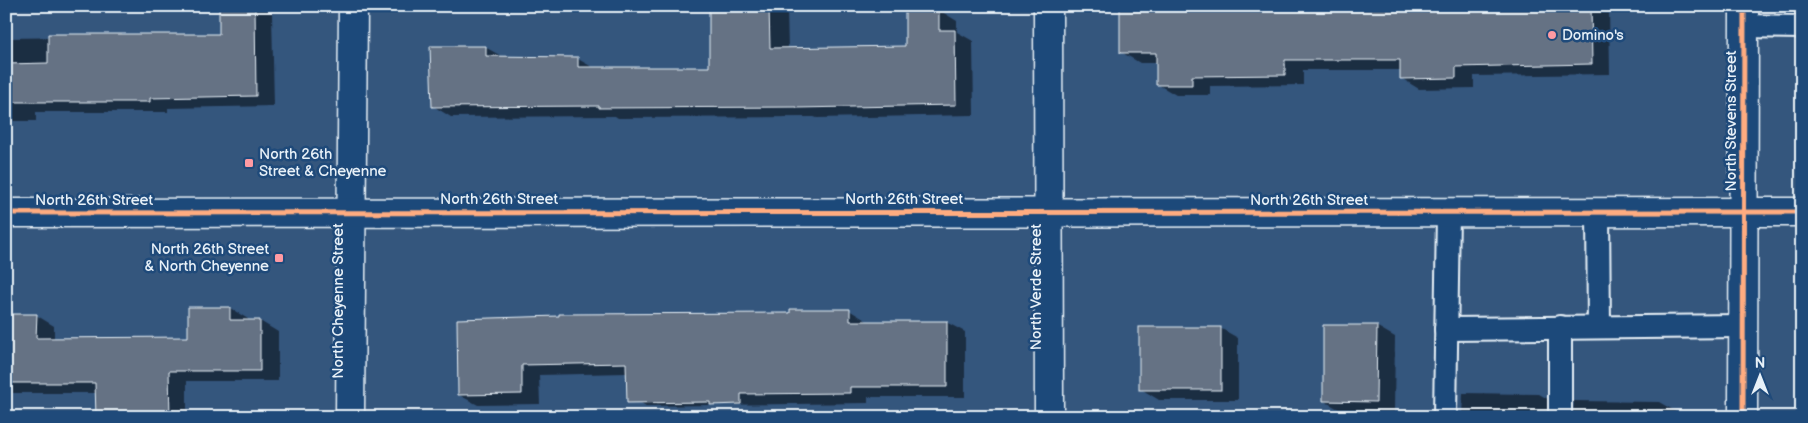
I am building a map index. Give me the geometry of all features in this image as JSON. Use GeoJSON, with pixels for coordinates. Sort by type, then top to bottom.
{"type":"FeatureCollection","features":[{"type":"Feature","properties":{"kind":"street","name":"North Cheyenne Street"},"geometry":{"type":"LineString","coordinates":[[350,417],[353,6]]}},
{"type":"Feature","properties":{"kind":"street","name":"North Verde Street"},"geometry":{"type":"LineString","coordinates":[[1048,6],[1049,417]]}},
{"type":"Feature","properties":{"kind":"street","name":"North Stevens Street"},"geometry":{"type":"LineString","coordinates":[[1743,417],[1744,16]]}},
{"type":"Feature","properties":{"kind":"street","name":"North 26th Street"},"geometry":{"type":"LineString","coordinates":[[6,213],[1802,212]]}},
{"type":"Feature","properties":{"kind":"lane"},"geometry":{"type":"LineString","coordinates":[[1744,16],[1802,26]]}},
{"type":"Feature","properties":{"kind":"lane"},"geometry":{"type":"LineString","coordinates":[[1445,417],[1448,212]]}},
{"type":"Feature","properties":{"kind":"lane"},"geometry":{"type":"LineString","coordinates":[[1598,212],[1599,327]]}},
{"type":"Feature","properties":{"kind":"lane"},"geometry":{"type":"LineString","coordinates":[[1446,328],[1743,326]]}},
{"type":"Feature","properties":{"kind":"lane"},"geometry":{"type":"LineString","coordinates":[[1560,327],[1560,417]]}},
{"type":"Feature","properties":{"kind":"building"},"geometry":{"type":"Polygon","coordinates":[[[219,6],[255,6],[256,96],[150,98],[150,102],[6,102],[6,64],[48,63],[48,34],[219,34],[219,6]]]}},
{"type":"Feature","properties":{"kind":"building"},"geometry":{"type":"Polygon","coordinates":[[[709,6],[769,6],[770,48],[905,46],[905,10],[939,9],[939,30],[955,30],[956,105],[797,108],[432,107],[430,46],[486,46],[486,56],[578,57],[578,67],[709,67],[709,6]]]}},
{"type":"Feature","properties":{"kind":"building"},"geometry":{"type":"Polygon","coordinates":[[[1120,6],[1591,6],[1592,64],[1456,67],[1456,78],[1400,79],[1400,60],[1285,60],[1285,75],[1192,76],[1192,85],[1156,85],[1156,53],[1120,53],[1120,6]]]}},
{"type":"Feature","properties":{"kind":"building"},"geometry":{"type":"Polygon","coordinates":[[[188,307],[230,307],[230,320],[260,320],[260,371],[169,371],[170,417],[96,417],[95,383],[6,383],[6,314],[37,314],[36,338],[188,337],[188,307]]]}},
{"type":"Feature","properties":{"kind":"building"},"geometry":{"type":"Polygon","coordinates":[[[790,309],[850,309],[850,321],[947,321],[947,387],[850,387],[850,393],[741,394],[741,404],[710,405],[710,402],[627,403],[626,363],[522,365],[522,394],[458,395],[457,319],[559,316],[559,314],[790,313],[790,309]]]}},
{"type":"Feature","properties":{"kind":"building"},"geometry":{"type":"Polygon","coordinates":[[[1323,325],[1377,325],[1376,402],[1323,401],[1323,325]]]}},
{"type":"Feature","properties":{"kind":"building"},"geometry":{"type":"Polygon","coordinates":[[[1139,327],[1221,327],[1221,390],[1139,390],[1139,327]]]}},
{"type":"Feature","properties":{"kind":"cycle path"},"geometry":{"type":"LineString","coordinates":[[1743,417],[1744,6]]}},
{"type":"Feature","properties":{"kind":"cycle path"},"geometry":{"type":"LineString","coordinates":[[6,213],[1802,212]]}},
{"type":"Feature","properties":{"kind":"place","name":"Domino's"},"geometry":{"type":"Point","coordinates":[1552,35]}},
{"type":"Feature","properties":{"kind":"place","name":"North 26th Street & Cheyenne"},"geometry":{"type":"Point","coordinates":[249,163]}},
{"type":"Feature","properties":{"kind":"place","name":"North 26th Street & North Cheyenne"},"geometry":{"type":"Point","coordinates":[279,258]}}]}
